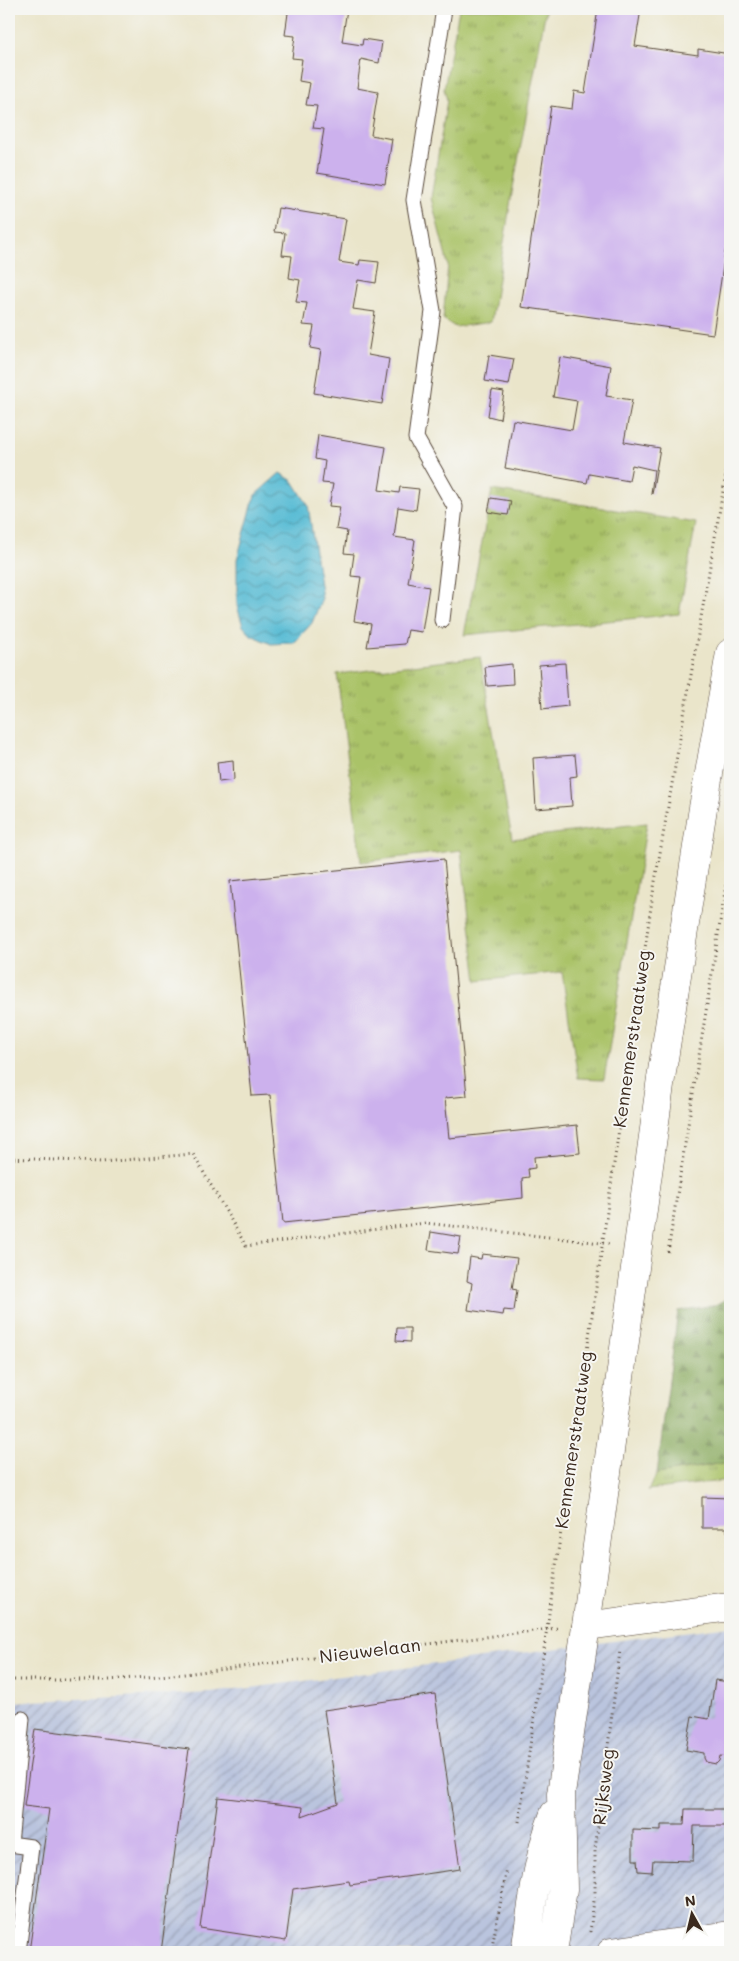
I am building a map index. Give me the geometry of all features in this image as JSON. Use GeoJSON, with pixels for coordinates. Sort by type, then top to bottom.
{"type":"FeatureCollection","features":[{"type":"Feature","properties":{"kind":"main road","name":"Kennemerstraatweg"},"geometry":{"type":"LineString","coordinates":[[586,1626],[665,1049],[703,808],[730,653]]}},
{"type":"Feature","properties":{"kind":"main road"},"geometry":{"type":"LineString","coordinates":[[553,1952],[563,1889],[561,1794],[586,1626],[730,1607]]}},
{"type":"Feature","properties":{"kind":"main road"},"geometry":{"type":"LineString","coordinates":[[525,1952],[535,1886],[548,1831],[561,1794]]}},
{"type":"Feature","properties":{"kind":"main road"},"geometry":{"type":"LineString","coordinates":[[611,1952],[730,1935]]}},
{"type":"Feature","properties":{"kind":"lane"},"geometry":{"type":"LineString","coordinates":[[442,620],[455,507],[416,438],[433,311],[414,200],[444,9]]}},
{"type":"Feature","properties":{"kind":"lane"},"geometry":{"type":"LineString","coordinates":[[18,1952],[31,1847],[10,1844],[22,1720]]}},
{"type":"Feature","properties":{"kind":"path","name":"Kennemerstraatweg"},"geometry":{"type":"LineString","coordinates":[[547,1629],[653,893],[730,451]]}},
{"type":"Feature","properties":{"kind":"path"},"geometry":{"type":"LineString","coordinates":[[667,1262],[730,859]]}},
{"type":"Feature","properties":{"kind":"path"},"geometry":{"type":"LineString","coordinates":[[9,1158],[102,1162],[193,1154],[246,1246],[425,1223],[602,1244],[638,1244]]}},
{"type":"Feature","properties":{"kind":"path","name":"Rijksweg"},"geometry":{"type":"LineString","coordinates":[[590,1932],[595,1893],[595,1850],[620,1649],[618,1622]]}},
{"type":"Feature","properties":{"kind":"path","name":"Nieuwelaan"},"geometry":{"type":"LineString","coordinates":[[9,1680],[108,1680],[184,1674],[547,1629],[586,1626]]}},
{"type":"Feature","properties":{"kind":"path"},"geometry":{"type":"LineString","coordinates":[[518,1827],[547,1629]]}},
{"type":"Feature","properties":{"kind":"path"},"geometry":{"type":"LineString","coordinates":[[491,1952],[503,1882],[510,1860]]}},
{"type":"Feature","properties":{"kind":"shaded area"},"geometry":{"type":"Polygon","coordinates":[[[730,1626],[730,1952],[9,1952],[9,1702],[211,1693],[730,1626]]]}},
{"type":"Feature","properties":{"kind":"green space"},"geometry":{"type":"Polygon","coordinates":[[[459,9],[546,9],[512,193],[491,322],[455,327],[443,319],[448,265],[431,198],[447,100],[444,89],[459,9]]]}},
{"type":"Feature","properties":{"kind":"green space"},"geometry":{"type":"Polygon","coordinates":[[[492,490],[696,523],[679,614],[464,635],[492,490]]]}},
{"type":"Feature","properties":{"kind":"green space"},"geometry":{"type":"Polygon","coordinates":[[[480,657],[512,839],[647,823],[604,1079],[578,1078],[562,972],[477,981],[461,850],[361,862],[337,674],[480,657]]]}},
{"type":"Feature","properties":{"kind":"green space"},"geometry":{"type":"Polygon","coordinates":[[[730,1290],[730,1462],[657,1474],[678,1311],[715,1305],[728,1298],[730,1290]]]}},
{"type":"Feature","properties":{"kind":"green space"},"geometry":{"type":"Polygon","coordinates":[[[730,1462],[730,1480],[648,1490],[657,1474],[730,1462]]]}},
{"type":"Feature","properties":{"kind":"water"},"geometry":{"type":"Polygon","coordinates":[[[280,473],[293,481],[308,505],[322,598],[312,623],[294,643],[271,644],[251,635],[243,626],[237,606],[237,559],[255,495],[280,473]]]}},
{"type":"Feature","properties":{"kind":"building"},"geometry":{"type":"Polygon","coordinates":[[[278,9],[347,9],[342,42],[362,45],[363,39],[382,42],[379,63],[361,59],[357,88],[378,92],[371,135],[392,139],[385,184],[317,173],[324,129],[313,128],[317,106],[306,105],[310,83],[299,81],[302,59],[292,58],[295,36],[285,35],[288,13],[277,11],[278,9]]]}},
{"type":"Feature","properties":{"kind":"building"},"geometry":{"type":"Polygon","coordinates":[[[598,9],[641,9],[635,46],[698,55],[698,49],[730,54],[730,247],[726,246],[713,334],[521,307],[551,106],[572,109],[574,91],[585,93],[598,9]]]}},
{"type":"Feature","properties":{"kind":"building"},"geometry":{"type":"Polygon","coordinates":[[[278,208],[346,219],[339,262],[359,265],[360,260],[379,262],[376,283],[358,280],[353,309],[375,312],[368,355],[389,359],[382,404],[314,393],[321,350],[310,348],[314,326],[303,325],[307,303],[296,302],[300,280],[289,278],[292,256],[282,255],[285,233],[274,232],[278,208]]]}},
{"type":"Feature","properties":{"kind":"building"},"geometry":{"type":"Polygon","coordinates":[[[489,355],[514,359],[509,385],[485,381],[489,355]]]}},
{"type":"Feature","properties":{"kind":"building"},"geometry":{"type":"Polygon","coordinates":[[[560,357],[611,366],[606,396],[632,400],[624,442],[660,448],[652,494],[654,470],[632,465],[629,481],[589,474],[587,483],[505,468],[513,420],[572,430],[577,401],[553,397],[560,357]]]}},
{"type":"Feature","properties":{"kind":"building"},"geometry":{"type":"Polygon","coordinates":[[[492,390],[504,392],[500,419],[488,416],[492,390]]]}},
{"type":"Feature","properties":{"kind":"building"},"geometry":{"type":"Polygon","coordinates":[[[318,435],[386,447],[379,490],[399,493],[400,487],[419,489],[416,510],[398,507],[394,537],[415,540],[408,583],[429,587],[422,632],[408,630],[405,644],[367,647],[371,624],[354,621],[361,577],[351,576],[354,554],[344,553],[347,531],[336,529],[340,507],[329,506],[333,484],[322,483],[325,461],[315,459],[318,435]]]}},
{"type":"Feature","properties":{"kind":"building"},"geometry":{"type":"Polygon","coordinates":[[[491,498],[511,501],[508,515],[488,512],[491,498]]]}},
{"type":"Feature","properties":{"kind":"building"},"geometry":{"type":"Polygon","coordinates":[[[565,663],[568,706],[542,709],[539,665],[565,663]]]}},
{"type":"Feature","properties":{"kind":"building"},"geometry":{"type":"Polygon","coordinates":[[[512,664],[513,684],[487,686],[485,667],[512,664]]]}},
{"type":"Feature","properties":{"kind":"building"},"geometry":{"type":"Polygon","coordinates":[[[575,755],[577,776],[570,777],[572,806],[536,809],[533,758],[575,755]]]}},
{"type":"Feature","properties":{"kind":"building"},"geometry":{"type":"Polygon","coordinates":[[[233,760],[234,780],[219,782],[217,762],[233,760]]]}},
{"type":"Feature","properties":{"kind":"building"},"geometry":{"type":"Polygon","coordinates":[[[444,859],[467,1096],[445,1098],[449,1138],[577,1125],[580,1153],[534,1157],[535,1168],[528,1169],[529,1177],[522,1178],[523,1198],[283,1223],[270,1095],[252,1096],[230,881],[444,859]]]}},
{"type":"Feature","properties":{"kind":"building"},"geometry":{"type":"Polygon","coordinates":[[[431,1232],[461,1237],[458,1254],[428,1250],[431,1232]]]}},
{"type":"Feature","properties":{"kind":"building"},"geometry":{"type":"Polygon","coordinates":[[[482,1254],[517,1258],[512,1289],[517,1290],[514,1311],[504,1310],[503,1315],[468,1310],[472,1283],[467,1281],[470,1257],[481,1259],[482,1254]]]}},
{"type":"Feature","properties":{"kind":"building"},"geometry":{"type":"Polygon","coordinates":[[[397,1328],[410,1328],[410,1342],[396,1341],[397,1328]]]}},
{"type":"Feature","properties":{"kind":"building"},"geometry":{"type":"Polygon","coordinates":[[[702,1497],[730,1498],[730,1532],[727,1532],[727,1528],[702,1528],[702,1497]]]}},
{"type":"Feature","properties":{"kind":"building"},"geometry":{"type":"Polygon","coordinates":[[[715,1680],[730,1682],[730,1757],[720,1756],[716,1764],[706,1762],[704,1753],[686,1750],[692,1716],[709,1719],[715,1680]]]}},
{"type":"Feature","properties":{"kind":"building"},"geometry":{"type":"Polygon","coordinates":[[[435,1694],[460,1869],[350,1885],[349,1881],[293,1889],[286,1941],[200,1928],[218,1797],[303,1807],[302,1816],[338,1803],[324,1710],[435,1694]]]}},
{"type":"Feature","properties":{"kind":"building"},"geometry":{"type":"Polygon","coordinates":[[[35,1729],[189,1749],[161,1952],[29,1952],[49,1809],[24,1806],[35,1729]]]}},
{"type":"Feature","properties":{"kind":"building"},"geometry":{"type":"Polygon","coordinates":[[[685,1809],[725,1809],[725,1826],[694,1826],[693,1861],[653,1860],[652,1872],[638,1871],[637,1860],[633,1860],[633,1830],[661,1831],[661,1825],[684,1825],[685,1809]]]}}]}
